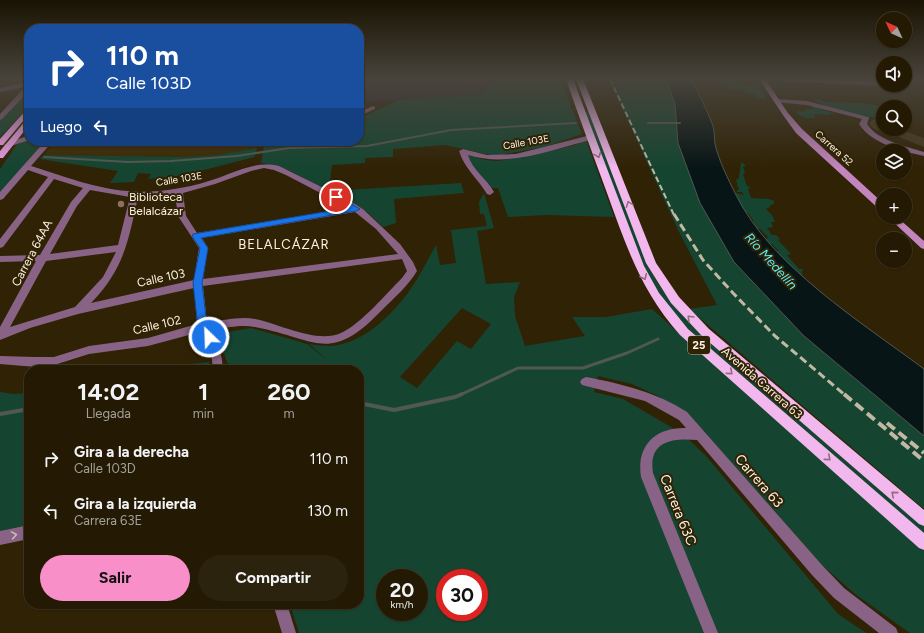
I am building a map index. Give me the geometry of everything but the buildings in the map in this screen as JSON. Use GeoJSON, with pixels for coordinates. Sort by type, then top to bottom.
{"type":"FeatureCollection","features":[{"type":"Feature","properties":{"kind":"highway","name":"Avenida Carrera 63"},"geometry":{"type":"LineString","coordinates":[[581,109],[644,278],[670,317],[689,336],[924,543]]}},
{"type":"Feature","properties":{"kind":"highway","name":"Avenida Carrera 63"},"geometry":{"type":"LineString","coordinates":[[591,109],[651,263],[666,288],[680,307],[705,332],[924,520]]}},
{"type":"Feature","properties":{"kind":"main road","name":"Carrera 52"},"geometry":{"type":"LineString","coordinates":[[782,109],[799,131],[876,202]]}},
{"type":"Feature","properties":{"kind":"main road"},"geometry":{"type":"LineString","coordinates":[[0,143],[24,116]]}},
{"type":"Feature","properties":{"kind":"main road"},"geometry":{"type":"LineString","coordinates":[[0,156],[24,126]]}},
{"type":"Feature","properties":{"kind":"main road"},"geometry":{"type":"LineString","coordinates":[[900,224],[923,243]]}},
{"type":"Feature","properties":{"kind":"street"},"geometry":{"type":"LineString","coordinates":[[0,118],[9,109]]}},
{"type":"Feature","properties":{"kind":"street"},"geometry":{"type":"LineString","coordinates":[[805,109],[814,110],[814,109]]}},
{"type":"Feature","properties":{"kind":"street"},"geometry":{"type":"LineString","coordinates":[[830,109],[866,118],[863,124],[865,129],[871,133],[895,145],[924,154]]}},
{"type":"Feature","properties":{"kind":"street","name":"Calle 103E"},"geometry":{"type":"LineString","coordinates":[[490,192],[484,181],[465,162],[463,151],[482,156],[503,157],[554,148],[591,137]]}},
{"type":"Feature","properties":{"kind":"street"},"geometry":{"type":"LineString","coordinates":[[8,145],[24,138]]}},
{"type":"Feature","properties":{"kind":"street"},"geometry":{"type":"LineString","coordinates":[[0,197],[45,146]]}},
{"type":"Feature","properties":{"kind":"street","name":"Calle 103E"},"geometry":{"type":"LineString","coordinates":[[26,167],[111,193],[135,195],[206,185],[264,166],[287,172],[356,209]]}},
{"type":"Feature","properties":{"kind":"street"},"geometry":{"type":"LineString","coordinates":[[0,245],[53,175]]}},
{"type":"Feature","properties":{"kind":"street","name":"Carrera 64AA"},"geometry":{"type":"LineString","coordinates":[[0,336],[62,223],[74,204],[89,187]]}},
{"type":"Feature","properties":{"kind":"street"},"geometry":{"type":"LineString","coordinates":[[179,190],[178,204],[180,216],[204,248],[198,283],[202,327],[214,345],[218,365]]}},
{"type":"Feature","properties":{"kind":"street"},"geometry":{"type":"LineString","coordinates":[[78,310],[106,280],[114,267],[122,248],[135,195]]}},
{"type":"Feature","properties":{"kind":"street"},"geometry":{"type":"LineString","coordinates":[[196,236],[356,209],[379,228],[404,256]]}},
{"type":"Feature","properties":{"kind":"street"},"geometry":{"type":"LineString","coordinates":[[0,259],[43,258],[122,248]]}},
{"type":"Feature","properties":{"kind":"street","name":"Calle 102"},"geometry":{"type":"LineString","coordinates":[[0,360],[36,362],[54,361],[88,350],[148,342],[202,327],[244,322],[255,323],[316,340],[332,340],[345,336],[363,323],[405,280],[412,271],[410,263],[404,256]]}},
{"type":"Feature","properties":{"kind":"street","name":"Calle 103"},"geometry":{"type":"LineString","coordinates":[[0,336],[27,325],[78,310],[198,283],[404,256]]}},
{"type":"Feature","properties":{"kind":"street","name":"Carrera 63"},"geometry":{"type":"LineString","coordinates":[[586,382],[631,390],[649,397],[683,416],[698,435],[839,593],[891,633]]}},
{"type":"Feature","properties":{"kind":"street","name":"Carrera 63C"},"geometry":{"type":"LineString","coordinates":[[698,435],[677,433],[664,435],[654,442],[644,464],[647,477],[711,633]]}},
{"type":"Feature","properties":{"kind":"street"},"geometry":{"type":"LineString","coordinates":[[0,538],[24,533]]}},
{"type":"Feature","properties":{"kind":"street"},"geometry":{"type":"LineString","coordinates":[[282,609],[289,633]]}},
{"type":"Feature","properties":{"kind":"shaded area"},"geometry":{"type":"Polygon","coordinates":[[[52,146],[257,146],[257,148],[217,155],[184,157],[44,155],[52,146]]]}},
{"type":"Feature","properties":{"kind":"green space"},"geometry":{"type":"Polygon","coordinates":[[[11,109],[24,109],[24,111],[0,137],[0,120],[11,109]]]}},
{"type":"Feature","properties":{"kind":"green space"},"geometry":{"type":"Polygon","coordinates":[[[380,109],[572,109],[582,134],[544,147],[495,156],[445,145],[393,149],[393,157],[365,158],[365,163],[332,165],[329,191],[288,170],[261,163],[264,146],[364,146],[364,117],[380,109]]]}},
{"type":"Feature","properties":{"kind":"green space"},"geometry":{"type":"Polygon","coordinates":[[[622,109],[675,109],[678,143],[734,262],[804,336],[924,436],[924,509],[689,309],[717,305],[678,230],[622,109]]]}},
{"type":"Feature","properties":{"kind":"green space"},"geometry":{"type":"Polygon","coordinates":[[[806,109],[819,109],[836,113],[828,115],[814,114],[815,118],[806,118],[796,113],[799,111],[804,112],[806,109]]]}},
{"type":"Feature","properties":{"kind":"green space"},"geometry":{"type":"Polygon","coordinates":[[[831,109],[876,109],[876,117],[847,114],[831,109]]]}},
{"type":"Feature","properties":{"kind":"green space"},"geometry":{"type":"Polygon","coordinates":[[[585,112],[590,112],[647,263],[667,296],[709,342],[924,524],[924,538],[704,346],[661,299],[642,264],[585,112]]]}},
{"type":"Feature","properties":{"kind":"green space"},"geometry":{"type":"Polygon","coordinates":[[[586,140],[614,217],[546,215],[508,217],[498,188],[492,188],[475,169],[467,155],[486,160],[498,161],[559,149],[575,145],[586,140]]]}},
{"type":"Feature","properties":{"kind":"green space"},"geometry":{"type":"Polygon","coordinates":[[[24,141],[24,146],[40,146],[0,194],[0,169],[18,143],[24,141]]]}},
{"type":"Feature","properties":{"kind":"green space"},"geometry":{"type":"Polygon","coordinates":[[[257,148],[254,157],[185,175],[148,179],[151,174],[138,173],[134,182],[110,183],[118,171],[40,159],[44,155],[184,157],[217,155],[257,148]]]}},
{"type":"Feature","properties":{"kind":"green space"},"geometry":{"type":"Polygon","coordinates":[[[741,163],[743,163],[746,166],[743,167],[745,173],[743,174],[747,186],[751,188],[748,189],[751,198],[769,199],[774,201],[774,204],[770,205],[770,207],[766,209],[772,215],[775,222],[771,222],[773,227],[767,228],[772,235],[776,235],[780,239],[778,240],[791,254],[787,255],[799,269],[802,269],[802,275],[773,252],[779,251],[772,244],[767,244],[765,241],[768,237],[760,229],[755,230],[752,227],[756,226],[753,220],[748,213],[743,212],[733,199],[736,193],[744,195],[742,192],[737,192],[737,190],[739,190],[736,180],[739,178],[741,163]]]}},
{"type":"Feature","properties":{"kind":"green space"},"geometry":{"type":"Polygon","coordinates":[[[461,183],[464,193],[394,199],[396,223],[383,227],[367,212],[329,191],[461,183]]]}},
{"type":"Feature","properties":{"kind":"green space"},"geometry":{"type":"Polygon","coordinates":[[[484,193],[494,228],[477,231],[486,284],[520,282],[514,297],[515,316],[525,346],[585,336],[572,317],[606,317],[652,309],[924,551],[924,633],[910,633],[855,594],[822,565],[694,420],[658,396],[632,384],[598,376],[594,392],[623,399],[683,434],[706,456],[838,614],[866,633],[299,633],[292,609],[364,609],[364,365],[228,365],[216,334],[251,328],[307,344],[332,364],[309,344],[331,346],[343,344],[355,340],[376,327],[403,300],[421,273],[436,245],[440,265],[456,263],[451,230],[487,226],[484,214],[480,214],[479,202],[484,193]],[[462,308],[400,377],[417,388],[457,341],[471,349],[491,324],[462,308]]]}},
{"type":"Feature","properties":{"kind":"green space"},"geometry":{"type":"Polygon","coordinates":[[[209,362],[209,365],[180,365],[209,362]]]}},
{"type":"Feature","properties":{"kind":"green space"},"geometry":{"type":"Polygon","coordinates":[[[0,392],[13,394],[24,393],[24,526],[0,532],[0,392]]]}},
{"type":"Feature","properties":{"kind":"water","name":"Río Medellín"},"geometry":{"type":"Polygon","coordinates":[[[675,109],[706,109],[714,128],[715,144],[721,163],[730,183],[752,221],[771,246],[794,269],[846,312],[924,369],[924,436],[804,336],[734,262],[700,203],[678,143],[675,109]]]}},
{"type":"Feature","properties":{"kind":"waterway"},"geometry":{"type":"LineString","coordinates":[[44,157],[128,162],[171,161],[237,156],[289,148],[367,146],[451,130],[576,123]]}},
{"type":"Feature","properties":{"kind":"waterway"},"geometry":{"type":"LineString","coordinates":[[648,123],[680,123]]}},
{"type":"Feature","properties":{"kind":"waterway"},"geometry":{"type":"LineString","coordinates":[[460,395],[518,368],[583,368],[627,353],[658,339]]}},
{"type":"Feature","properties":{"kind":"waterway"},"geometry":{"type":"LineString","coordinates":[[364,404],[394,410],[455,397],[462,394]]}},
{"type":"Feature","properties":{"kind":"waterway"},"geometry":{"type":"LineString","coordinates":[[0,414],[24,410]]}},
{"type":"Feature","properties":{"kind":"railway"},"geometry":{"type":"LineString","coordinates":[[624,109],[674,215]]}},
{"type":"Feature","properties":{"kind":"railway"},"geometry":{"type":"LineString","coordinates":[[674,214],[703,260],[733,293],[775,336],[845,395]]}},
{"type":"Feature","properties":{"kind":"railway"},"geometry":{"type":"LineString","coordinates":[[844,394],[924,461]]}},
{"type":"Feature","properties":{"kind":"railway"},"geometry":{"type":"LineString","coordinates":[[887,423],[924,453]]}},
{"type":"Feature","properties":{"kind":"place","name":"Biblioteca Belalcázar"},"geometry":{"type":"Point","coordinates":[121,204]}},
{"type":"Feature","properties":{"kind":"district","name":"BELALCÁZAR"},"geometry":{"type":"Point","coordinates":[284,244]}},
{"type":"Feature","properties":{"kind":"route"},"geometry":{"type":"LineString","coordinates":[[209,337],[202,327],[198,283],[204,248],[196,236],[356,209],[336,197]]}}]}
